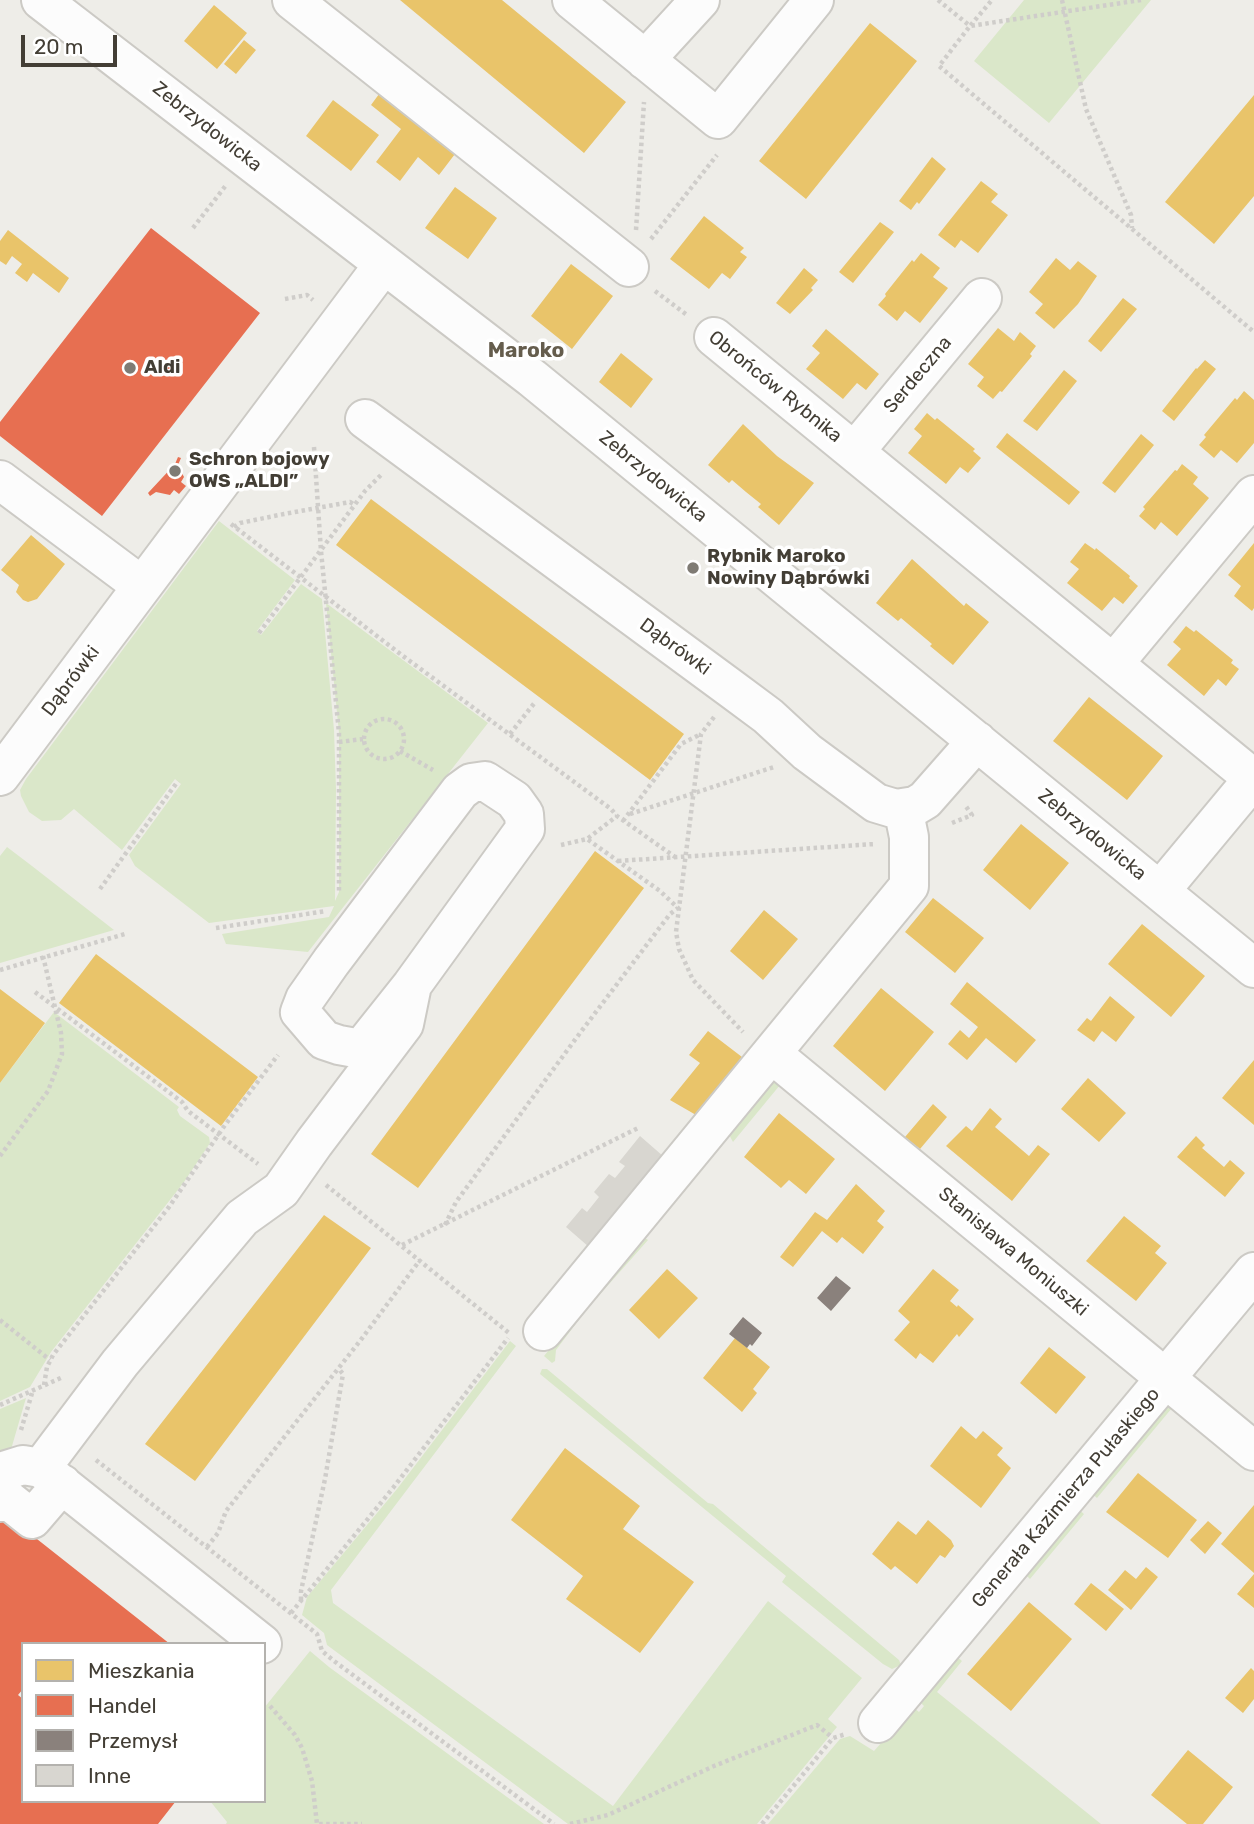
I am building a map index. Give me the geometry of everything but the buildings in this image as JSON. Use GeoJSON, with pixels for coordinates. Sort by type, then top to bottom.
{"type":"FeatureCollection","features":[{"type":"Feature","properties":{"kind":"street","name":"Zebrzydowicka"},"geometry":{"type":"LineString","coordinates":[[41,0],[542,387],[1254,968]]}},
{"type":"Feature","properties":{"kind":"street"},"geometry":{"type":"LineString","coordinates":[[292,0],[631,263]]}},
{"type":"Feature","properties":{"kind":"street"},"geometry":{"type":"LineString","coordinates":[[572,0],[718,119],[814,0]]}},
{"type":"Feature","properties":{"kind":"street"},"geometry":{"type":"LineString","coordinates":[[651,65],[700,0]]}},
{"type":"Feature","properties":{"kind":"street","name":"Dąbrówki"},"geometry":{"type":"LineString","coordinates":[[0,776],[384,264]]}},
{"type":"Feature","properties":{"kind":"street","name":"Serdeczna"},"geometry":{"type":"LineString","coordinates":[[855,451],[982,298]]}},
{"type":"Feature","properties":{"kind":"street","name":"Obrońców Rybnika"},"geometry":{"type":"LineString","coordinates":[[714,337],[1254,779]]}},
{"type":"Feature","properties":{"kind":"street","name":"Dąbrówki"},"geometry":{"type":"LineString","coordinates":[[365,419],[751,703],[807,752],[869,798],[882,807],[903,808]]}},
{"type":"Feature","properties":{"kind":"street"},"geometry":{"type":"LineString","coordinates":[[0,480],[142,586]]}},
{"type":"Feature","properties":{"kind":"street"},"geometry":{"type":"LineString","coordinates":[[1114,663],[1254,495]]}},
{"type":"Feature","properties":{"kind":"street"},"geometry":{"type":"LineString","coordinates":[[524,1334],[772,1054],[909,886],[909,837],[903,808],[915,806],[929,797],[977,741]]}},
{"type":"Feature","properties":{"kind":"street"},"geometry":{"type":"LineString","coordinates":[[1160,891],[1254,779]]}},
{"type":"Feature","properties":{"kind":"street"},"geometry":{"type":"LineString","coordinates":[[0,1502],[7,1499],[32,1519],[51,1476],[120,1363],[242,1218],[281,1190],[404,1024],[412,985],[525,829],[524,814],[514,800],[485,781],[471,783],[460,791],[331,962],[305,999],[300,1013],[324,1040],[360,1049],[412,985]]}},
{"type":"Feature","properties":{"kind":"street","name":"Stanisława Moniuszki"},"geometry":{"type":"LineString","coordinates":[[772,1054],[1254,1451]]}},
{"type":"Feature","properties":{"kind":"street","name":"Generała Kazimierza Pułaskiego"},"geometry":{"type":"LineString","coordinates":[[878,1723],[1254,1272]]}},
{"type":"Feature","properties":{"kind":"street"},"geometry":{"type":"LineString","coordinates":[[0,1472],[23,1465],[51,1476],[260,1642]]}},
{"type":"Feature","properties":{"kind":"path"},"geometry":{"type":"LineString","coordinates":[[938,0],[970,26],[1141,0]]}},
{"type":"Feature","properties":{"kind":"path"},"geometry":{"type":"LineString","coordinates":[[992,0],[939,66],[1254,332]]}},
{"type":"Feature","properties":{"kind":"path"},"geometry":{"type":"LineString","coordinates":[[1062,0],[1086,109],[1131,215],[1132,228]]}},
{"type":"Feature","properties":{"kind":"path"},"geometry":{"type":"LineString","coordinates":[[631,263],[645,86],[651,65]]}},
{"type":"Feature","properties":{"kind":"path"},"geometry":{"type":"LineString","coordinates":[[631,263],[725,144],[718,119]]}},
{"type":"Feature","properties":{"kind":"path"},"geometry":{"type":"LineString","coordinates":[[193,228],[230,180]]}},
{"type":"Feature","properties":{"kind":"path","name":"Obrońców Rybnika"},"geometry":{"type":"LineString","coordinates":[[631,263],[635,275],[714,337]]}},
{"type":"Feature","properties":{"kind":"path"},"geometry":{"type":"LineString","coordinates":[[285,299],[307,295],[314,301],[319,295]]}},
{"type":"Feature","properties":{"kind":"path"},"geometry":{"type":"LineString","coordinates":[[314,447],[339,742],[339,901]]}},
{"type":"Feature","properties":{"kind":"path"},"geometry":{"type":"LineString","coordinates":[[259,634],[355,505],[388,466]]}},
{"type":"Feature","properties":{"kind":"path"},"geometry":{"type":"LineString","coordinates":[[234,527],[262,518],[350,502],[355,505]]}},
{"type":"Feature","properties":{"kind":"path"},"geometry":{"type":"LineString","coordinates":[[226,521],[611,809],[623,821],[675,857]]}},
{"type":"Feature","properties":{"kind":"path"},"geometry":{"type":"LineString","coordinates":[[510,734],[536,701]]}},
{"type":"Feature","properties":{"kind":"path"},"geometry":{"type":"LineString","coordinates":[[623,821],[681,744],[701,734],[719,711]]}},
{"type":"Feature","properties":{"kind":"path"},"geometry":{"type":"LineString","coordinates":[[386,718],[398,723],[404,742],[400,751],[391,758],[377,758],[366,749],[363,739],[369,724],[374,720],[386,718]]}},
{"type":"Feature","properties":{"kind":"path"},"geometry":{"type":"LineString","coordinates":[[701,734],[678,908],[676,932],[679,949],[694,980],[758,1046],[772,1054]]}},
{"type":"Feature","properties":{"kind":"path"},"geometry":{"type":"LineString","coordinates":[[339,742],[363,739]]}},
{"type":"Feature","properties":{"kind":"path"},"geometry":{"type":"LineString","coordinates":[[400,751],[443,776]]}},
{"type":"Feature","properties":{"kind":"path"},"geometry":{"type":"LineString","coordinates":[[630,814],[776,766]]}},
{"type":"Feature","properties":{"kind":"path"},"geometry":{"type":"LineString","coordinates":[[100,889],[178,781]]}},
{"type":"Feature","properties":{"kind":"path"},"geometry":{"type":"LineString","coordinates":[[561,845],[587,839],[617,816]]}},
{"type":"Feature","properties":{"kind":"path"},"geometry":{"type":"LineString","coordinates":[[587,839],[660,891],[678,908]]}},
{"type":"Feature","properties":{"kind":"path"},"geometry":{"type":"LineString","coordinates":[[618,861],[881,844]]}},
{"type":"Feature","properties":{"kind":"path"},"geometry":{"type":"LineString","coordinates":[[444,1225],[456,1202],[577,1037],[670,914],[678,908]]}},
{"type":"Feature","properties":{"kind":"path"},"geometry":{"type":"LineString","coordinates":[[216,928],[328,911]]}},
{"type":"Feature","properties":{"kind":"path"},"geometry":{"type":"LineString","coordinates":[[0,970],[125,934]]}},
{"type":"Feature","properties":{"kind":"path"},"geometry":{"type":"LineString","coordinates":[[0,1156],[44,1097],[57,1071],[62,1046],[43,956]]}},
{"type":"Feature","properties":{"kind":"path"},"geometry":{"type":"LineString","coordinates":[[35,992],[182,1102],[188,1111],[285,1185]]}},
{"type":"Feature","properties":{"kind":"path"},"geometry":{"type":"LineString","coordinates":[[44,1385],[50,1360],[169,1207],[278,1055]]}},
{"type":"Feature","properties":{"kind":"path"},"geometry":{"type":"LineString","coordinates":[[402,1245],[638,1128]]}},
{"type":"Feature","properties":{"kind":"path"},"geometry":{"type":"LineString","coordinates":[[291,1614],[524,1334],[420,1260],[324,1183]]}},
{"type":"Feature","properties":{"kind":"path"},"geometry":{"type":"LineString","coordinates":[[207,1547],[218,1533],[226,1511],[339,1369],[420,1260]]}},
{"type":"Feature","properties":{"kind":"path"},"geometry":{"type":"LineString","coordinates":[[0,1320],[50,1360]]}},
{"type":"Feature","properties":{"kind":"path"},"geometry":{"type":"LineString","coordinates":[[301,1601],[343,1374],[339,1369]]}},
{"type":"Feature","properties":{"kind":"path"},"geometry":{"type":"LineString","coordinates":[[0,1405],[64,1377]]}},
{"type":"Feature","properties":{"kind":"path"},"geometry":{"type":"LineString","coordinates":[[96,1460],[317,1634],[322,1651],[554,1824]]}},
{"type":"Feature","properties":{"kind":"path"},"geometry":{"type":"LineString","coordinates":[[270,1706],[295,1735],[302,1748],[312,1781],[317,1824],[362,1824]]}},
{"type":"Feature","properties":{"kind":"path"},"geometry":{"type":"LineString","coordinates":[[762,1824],[834,1738],[878,1723]]}},
{"type":"Feature","properties":{"kind":"path"},"geometry":{"type":"LineString","coordinates":[[569,1824],[608,1815],[714,1766],[817,1725],[834,1738]]}},
{"type":"Feature","properties":{"kind":"green space"},"geometry":{"type":"Polygon","coordinates":[[[1024,0],[1151,0],[1049,123],[974,61],[1024,0]]]}},
{"type":"Feature","properties":{"kind":"green space"},"geometry":{"type":"Polygon","coordinates":[[[219,521],[295,580],[257,631],[261,635],[301,584],[322,599],[334,730],[335,901],[339,892],[339,733],[326,603],[488,723],[308,952],[226,944],[222,934],[329,917],[334,906],[209,923],[135,866],[129,855],[181,784],[175,779],[122,850],[74,809],[61,820],[42,821],[29,812],[21,796],[20,790],[26,779],[219,521]]]}},
{"type":"Feature","properties":{"kind":"green space"},"geometry":{"type":"Polygon","coordinates":[[[7,847],[114,930],[0,963],[0,856],[7,847]]]}},
{"type":"Feature","properties":{"kind":"green space"},"geometry":{"type":"Polygon","coordinates":[[[54,1012],[179,1107],[177,1110],[180,1116],[209,1137],[210,1143],[184,1182],[51,1352],[30,1387],[0,1401],[0,1083],[54,1012]]]}},
{"type":"Feature","properties":{"kind":"green space"},"geometry":{"type":"Polygon","coordinates":[[[774,1080],[780,1085],[733,1142],[727,1131],[774,1080]]]}},
{"type":"Feature","properties":{"kind":"green space"},"geometry":{"type":"Polygon","coordinates":[[[642,1236],[648,1240],[587,1309],[556,1350],[555,1361],[552,1363],[544,1356],[642,1236]]]}},
{"type":"Feature","properties":{"kind":"green space"},"geometry":{"type":"Polygon","coordinates":[[[510,1341],[516,1346],[331,1590],[333,1603],[613,1806],[768,1601],[862,1678],[828,1719],[837,1727],[757,1824],[568,1824],[327,1645],[324,1633],[302,1615],[307,1597],[397,1489],[510,1341]]]}},
{"type":"Feature","properties":{"kind":"green space"},"geometry":{"type":"Polygon","coordinates":[[[542,1369],[547,1369],[708,1503],[713,1504],[899,1660],[901,1665],[892,1669],[883,1664],[782,1582],[786,1576],[540,1374],[542,1369]]]}},
{"type":"Feature","properties":{"kind":"green space"},"geometry":{"type":"Polygon","coordinates":[[[26,1398],[5,1470],[0,1469],[0,1409],[26,1398]]]}},
{"type":"Feature","properties":{"kind":"green space"},"geometry":{"type":"Polygon","coordinates":[[[1168,1404],[1172,1408],[1097,1498],[1091,1493],[1168,1404]]]}},
{"type":"Feature","properties":{"kind":"green space"},"geometry":{"type":"Polygon","coordinates":[[[1077,1508],[1084,1514],[1030,1579],[1024,1573],[1077,1508]]]}},
{"type":"Feature","properties":{"kind":"green space"},"geometry":{"type":"Polygon","coordinates":[[[310,1651],[544,1824],[226,1824],[212,1803],[266,1803],[266,1706],[310,1651]]]}},
{"type":"Feature","properties":{"kind":"green space"},"geometry":{"type":"Polygon","coordinates":[[[955,1655],[962,1661],[937,1692],[1101,1824],[768,1824],[840,1739],[850,1736],[874,1751],[913,1707],[919,1712],[924,1706],[918,1700],[955,1655]]]}},
{"type":"Feature","properties":{"kind":"place","name":"Aldi"},"geometry":{"type":"Point","coordinates":[130,368]}},
{"type":"Feature","properties":{"kind":"place","name":"Schron bojowy OWS „ALDI”"},"geometry":{"type":"Point","coordinates":[175,471]}},
{"type":"Feature","properties":{"kind":"place","name":"Rybnik Maroko Nowiny Dąbrówki"},"geometry":{"type":"Point","coordinates":[693,568]}},
{"type":"Feature","properties":{"kind":"district","name":"Maroko"},"geometry":{"type":"Point","coordinates":[526,351]}}]}
